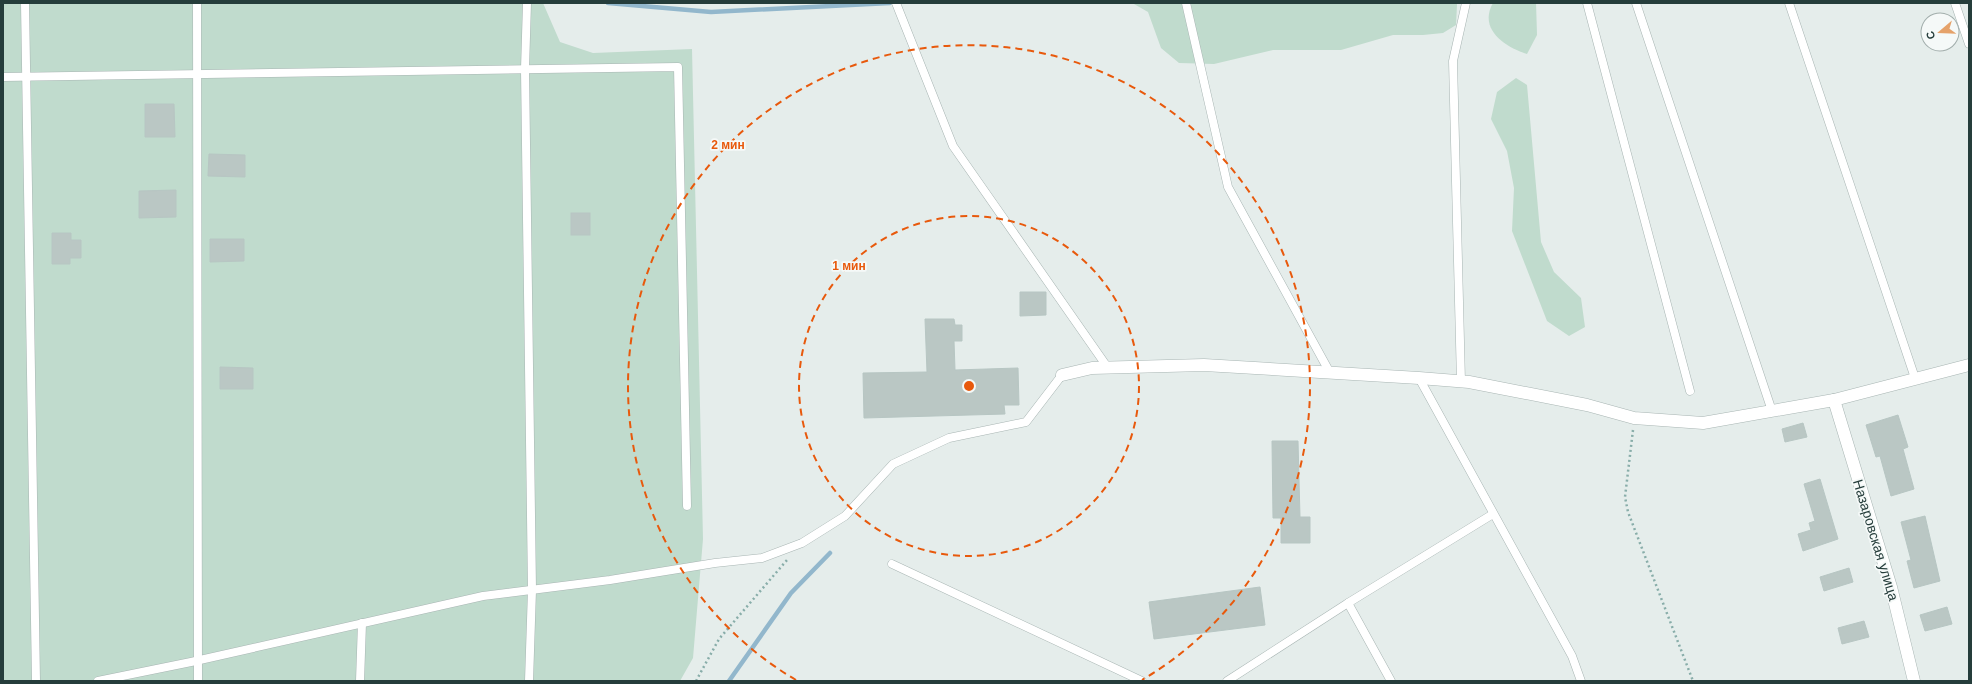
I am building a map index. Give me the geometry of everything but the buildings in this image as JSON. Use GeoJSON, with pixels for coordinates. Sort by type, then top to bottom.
{"type":"FeatureCollection","features":[{"type":"Feature","properties":{"kind":"street"},"geometry":{"type":"LineString","coordinates":[[1062,375],[1092,368],[1204,365],[1329,371],[1461,382],[1587,405],[1634,418],[1703,423],[1834,400],[1969,365]]}},
{"type":"Feature","properties":{"kind":"street","name":"Назаровская улица"},"geometry":{"type":"LineString","coordinates":[[1834,400],[1892,587],[1914,681]]}},
{"type":"Feature","properties":{"kind":"lane"},"geometry":{"type":"LineString","coordinates":[[25,3],[36,681]]}},
{"type":"Feature","properties":{"kind":"lane"},"geometry":{"type":"LineString","coordinates":[[197,3],[198,681]]}},
{"type":"Feature","properties":{"kind":"lane"},"geometry":{"type":"LineString","coordinates":[[527,3],[525,69],[532,590],[529,681]]}},
{"type":"Feature","properties":{"kind":"lane"},"geometry":{"type":"LineString","coordinates":[[896,3],[953,146],[1108,368]]}},
{"type":"Feature","properties":{"kind":"lane"},"geometry":{"type":"LineString","coordinates":[[1186,3],[1228,187],[1329,371]]}},
{"type":"Feature","properties":{"kind":"lane"},"geometry":{"type":"LineString","coordinates":[[1461,382],[1452,61],[1466,3]]}},
{"type":"Feature","properties":{"kind":"lane"},"geometry":{"type":"LineString","coordinates":[[1588,3],[1690,391]]}},
{"type":"Feature","properties":{"kind":"lane"},"geometry":{"type":"LineString","coordinates":[[1636,3],[1772,412]]}},
{"type":"Feature","properties":{"kind":"lane"},"geometry":{"type":"LineString","coordinates":[[1789,3],[1915,378]]}},
{"type":"Feature","properties":{"kind":"lane"},"geometry":{"type":"LineString","coordinates":[[1955,3],[1969,44]]}},
{"type":"Feature","properties":{"kind":"lane"},"geometry":{"type":"LineString","coordinates":[[3,77],[678,67],[687,506]]}},
{"type":"Feature","properties":{"kind":"lane"},"geometry":{"type":"LineString","coordinates":[[98,681],[198,661],[483,596],[610,580],[715,563],[762,558],[802,543],[845,516],[893,464],[949,438],[1026,422],[1062,375]]}},
{"type":"Feature","properties":{"kind":"lane"},"geometry":{"type":"LineString","coordinates":[[1419,378],[1572,656],[1581,681]]}},
{"type":"Feature","properties":{"kind":"lane"},"geometry":{"type":"LineString","coordinates":[[1227,681],[1348,603],[1493,514]]}},
{"type":"Feature","properties":{"kind":"lane"},"geometry":{"type":"LineString","coordinates":[[892,564],[1142,681]]}},
{"type":"Feature","properties":{"kind":"lane"},"geometry":{"type":"LineString","coordinates":[[1348,603],[1391,681]]}},
{"type":"Feature","properties":{"kind":"lane"},"geometry":{"type":"LineString","coordinates":[[360,681],[362,624]]}},
{"type":"Feature","properties":{"kind":"path"},"geometry":{"type":"LineString","coordinates":[[1634,418],[1625,498],[1628,512],[1693,681]]}},
{"type":"Feature","properties":{"kind":"path"},"geometry":{"type":"LineString","coordinates":[[696,681],[719,639],[802,543]]}},
{"type":"Feature","properties":{"kind":"green space"},"geometry":{"type":"Polygon","coordinates":[[[3,3],[543,3],[560,42],[593,53],[692,49],[703,539],[693,658],[680,681],[3,681],[3,3]]]}},
{"type":"Feature","properties":{"kind":"green space"},"geometry":{"type":"Polygon","coordinates":[[[1110,3],[1457,3],[1457,5],[1456,25],[1443,33],[1393,35],[1341,50],[1273,50],[1214,64],[1179,63],[1161,48],[1148,12],[1134,4],[1110,3]]]}},
{"type":"Feature","properties":{"kind":"green space"},"geometry":{"type":"Polygon","coordinates":[[[1493,3],[1536,3],[1537,35],[1527,54],[1510,47],[1496,36],[1491,29],[1489,12],[1493,3]]]}},
{"type":"Feature","properties":{"kind":"green space"},"geometry":{"type":"Polygon","coordinates":[[[1516,78],[1527,85],[1541,242],[1554,272],[1581,298],[1585,327],[1569,336],[1547,321],[1512,231],[1514,188],[1507,151],[1491,119],[1497,92],[1516,78]]]}},
{"type":"Feature","properties":{"kind":"waterway"},"geometry":{"type":"LineString","coordinates":[[608,3],[711,12],[890,3]]}},
{"type":"Feature","properties":{"kind":"waterway"},"geometry":{"type":"LineString","coordinates":[[729,681],[791,593],[830,553]]}}]}
